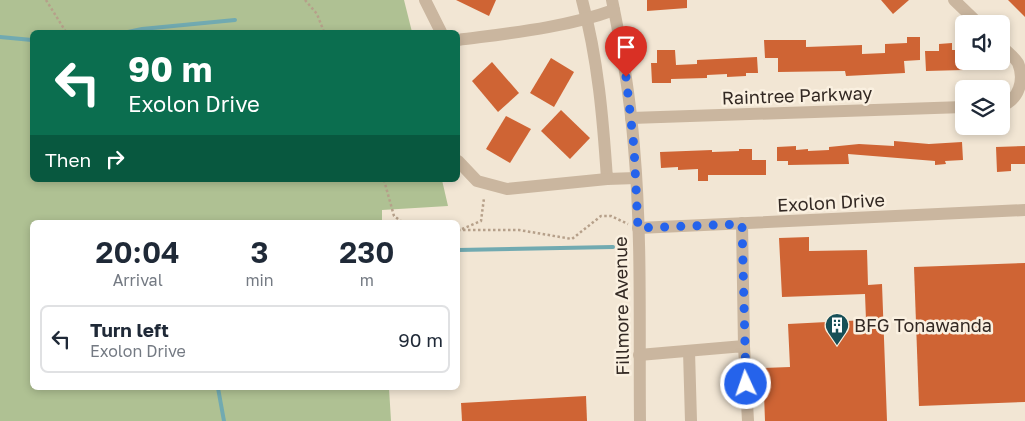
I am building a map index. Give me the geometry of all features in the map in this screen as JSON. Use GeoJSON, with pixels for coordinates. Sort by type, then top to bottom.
{"type":"FeatureCollection","features":[{"type":"Feature","properties":{"kind":"street"},"geometry":{"type":"LineString","coordinates":[[425,0],[440,30]]}},
{"type":"Feature","properties":{"kind":"street"},"geometry":{"type":"LineString","coordinates":[[582,0],[602,104],[606,179]]}},
{"type":"Feature","properties":{"kind":"street"},"geometry":{"type":"LineString","coordinates":[[954,0],[970,15]]}},
{"type":"Feature","properties":{"kind":"street"},"geometry":{"type":"LineString","coordinates":[[460,40],[529,31],[587,20],[613,5]]}},
{"type":"Feature","properties":{"kind":"street","name":"Fillmore Avenue"},"geometry":{"type":"LineString","coordinates":[[613,5],[626,77],[636,184],[640,421]]}},
{"type":"Feature","properties":{"kind":"street"},"geometry":{"type":"LineString","coordinates":[[1010,55],[1019,64],[1023,72],[1024,81],[1018,97],[1010,103]]}},
{"type":"Feature","properties":{"kind":"street","name":"Raintree Parkway"},"geometry":{"type":"LineString","coordinates":[[631,118],[955,107]]}},
{"type":"Feature","properties":{"kind":"street"},"geometry":{"type":"LineString","coordinates":[[460,163],[477,181],[507,189],[606,179],[636,184]]}},
{"type":"Feature","properties":{"kind":"street","name":"Exolon Drive"},"geometry":{"type":"LineString","coordinates":[[638,228],[1025,210]]}},
{"type":"Feature","properties":{"kind":"street"},"geometry":{"type":"LineString","coordinates":[[742,224],[744,346],[748,421]]}},
{"type":"Feature","properties":{"kind":"street"},"geometry":{"type":"LineString","coordinates":[[639,355],[744,346]]}},
{"type":"Feature","properties":{"kind":"street"},"geometry":{"type":"LineString","coordinates":[[688,351],[691,421]]}},
{"type":"Feature","properties":{"kind":"path"},"geometry":{"type":"LineString","coordinates":[[46,0],[65,30]]}},
{"type":"Feature","properties":{"kind":"path"},"geometry":{"type":"LineString","coordinates":[[305,0],[317,14],[323,30]]}},
{"type":"Feature","properties":{"kind":"path"},"geometry":{"type":"LineString","coordinates":[[385,182],[394,216],[399,220]]}},
{"type":"Feature","properties":{"kind":"path"},"geometry":{"type":"LineString","coordinates":[[460,230],[481,221],[484,198]]}},
{"type":"Feature","properties":{"kind":"path"},"geometry":{"type":"LineString","coordinates":[[460,230],[519,230],[572,239],[601,216],[611,216],[638,228]]}},
{"type":"Feature","properties":{"kind":"green space"},"geometry":{"type":"Polygon","coordinates":[[[0,0],[404,0],[412,30],[30,30],[30,182],[442,182],[448,206],[382,210],[382,220],[30,220],[30,390],[389,390],[391,421],[0,421],[0,0]]]}},
{"type":"Feature","properties":{"kind":"building"},"geometry":{"type":"Polygon","coordinates":[[[456,0],[496,0],[489,16],[456,0]]]}},
{"type":"Feature","properties":{"kind":"building"},"geometry":{"type":"Polygon","coordinates":[[[647,0],[687,0],[687,8],[647,11],[647,0]]]}},
{"type":"Feature","properties":{"kind":"building"},"geometry":{"type":"Polygon","coordinates":[[[881,0],[909,0],[893,14],[881,0]]]}},
{"type":"Feature","properties":{"kind":"building"},"geometry":{"type":"Polygon","coordinates":[[[1008,0],[1025,0],[1025,17],[1008,0]]]}},
{"type":"Feature","properties":{"kind":"building"},"geometry":{"type":"Polygon","coordinates":[[[907,37],[920,37],[920,60],[904,61],[905,73],[846,76],[845,71],[778,72],[778,58],[765,58],[764,40],[806,40],[806,47],[862,45],[862,54],[885,53],[885,44],[907,43],[907,37]]]}},
{"type":"Feature","properties":{"kind":"building"},"geometry":{"type":"Polygon","coordinates":[[[952,43],[952,50],[955,50],[955,70],[964,70],[926,71],[925,51],[939,51],[939,44],[952,43]]]}},
{"type":"Feature","properties":{"kind":"building"},"geometry":{"type":"Polygon","coordinates":[[[657,50],[675,50],[676,65],[697,64],[697,60],[757,57],[758,73],[746,73],[746,76],[727,77],[727,74],[707,75],[707,78],[671,79],[671,83],[652,83],[651,63],[657,63],[657,50]]]}},
{"type":"Feature","properties":{"kind":"building"},"geometry":{"type":"Polygon","coordinates":[[[551,58],[574,72],[554,107],[530,93],[551,58]]]}},
{"type":"Feature","properties":{"kind":"building"},"geometry":{"type":"Polygon","coordinates":[[[492,62],[519,93],[498,112],[472,81],[492,62]]]}},
{"type":"Feature","properties":{"kind":"building"},"geometry":{"type":"Polygon","coordinates":[[[561,110],[590,138],[570,159],[541,131],[561,110]]]}},
{"type":"Feature","properties":{"kind":"building"},"geometry":{"type":"Polygon","coordinates":[[[506,116],[531,129],[510,163],[486,149],[506,116]]]}},
{"type":"Feature","properties":{"kind":"building"},"geometry":{"type":"Polygon","coordinates":[[[894,141],[929,144],[962,142],[963,160],[945,161],[946,164],[935,165],[935,161],[848,154],[849,164],[788,165],[788,161],[777,161],[777,147],[796,146],[796,150],[808,149],[808,151],[829,150],[829,147],[859,144],[894,146],[894,141]]]}},
{"type":"Feature","properties":{"kind":"building"},"geometry":{"type":"Polygon","coordinates":[[[1025,146],[1025,164],[1011,164],[1011,171],[997,172],[996,147],[1025,146]]]}},
{"type":"Feature","properties":{"kind":"building"},"geometry":{"type":"Polygon","coordinates":[[[739,149],[752,149],[752,160],[766,160],[766,175],[708,175],[708,181],[698,181],[698,169],[678,170],[678,167],[661,168],[660,152],[739,151],[739,149]]]}},
{"type":"Feature","properties":{"kind":"building","name":"BFG Tonawanda"},"geometry":{"type":"Polygon","coordinates":[[[809,237],[809,251],[867,250],[868,285],[882,284],[887,421],[765,421],[763,368],[790,367],[788,324],[866,320],[865,294],[782,297],[779,238],[809,237]]]}},
{"type":"Feature","properties":{"kind":"building"},"geometry":{"type":"Polygon","coordinates":[[[1025,263],[1025,402],[919,406],[914,267],[1025,263]]]}},
{"type":"Feature","properties":{"kind":"building"},"geometry":{"type":"Polygon","coordinates":[[[586,396],[587,421],[462,421],[461,403],[586,396]]]}},
{"type":"Feature","properties":{"kind":"waterway"},"geometry":{"type":"LineString","coordinates":[[137,30],[235,20]]}},
{"type":"Feature","properties":{"kind":"waterway"},"geometry":{"type":"LineString","coordinates":[[0,37],[30,40]]}},
{"type":"Feature","properties":{"kind":"waterway"},"geometry":{"type":"LineString","coordinates":[[460,250],[613,247]]}},
{"type":"Feature","properties":{"kind":"waterway"},"geometry":{"type":"LineString","coordinates":[[218,390],[224,421]]}},
{"type":"Feature","properties":{"kind":"place","name":"BFG Tonawanda"},"geometry":{"type":"Point","coordinates":[837,346]}},
{"type":"Feature","properties":{"kind":"route"},"geometry":{"type":"LineString","coordinates":[[626,77],[634,147],[638,228],[742,224],[746,384]]}}]}
